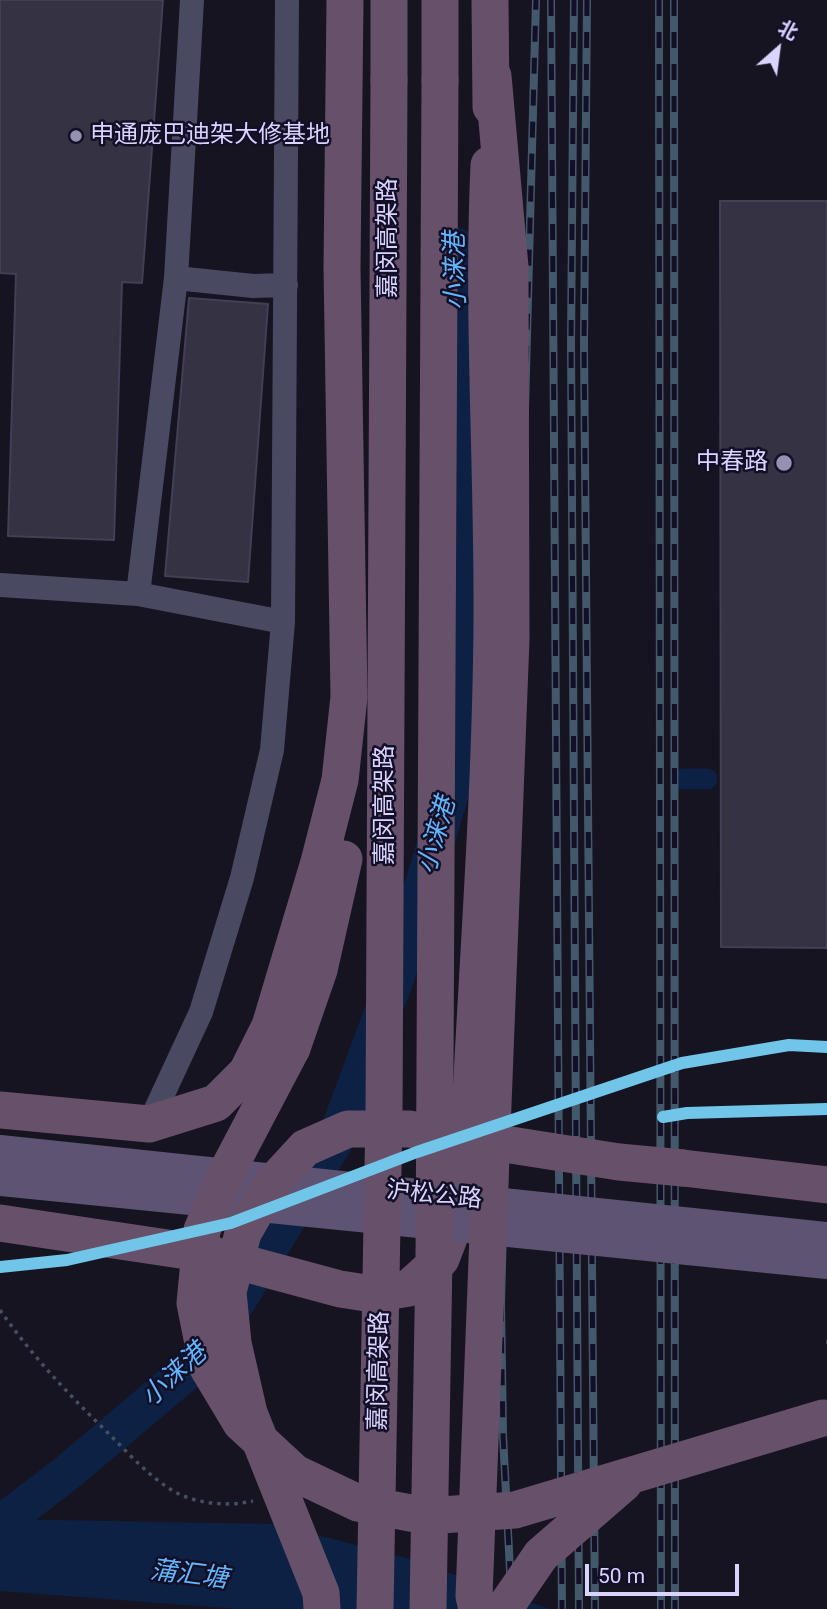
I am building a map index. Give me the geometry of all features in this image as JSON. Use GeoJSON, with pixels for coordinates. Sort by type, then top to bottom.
{"type":"FeatureCollection","features":[{"type":"Feature","properties":{"kind":"highway"},"geometry":{"type":"LineString","coordinates":[[0,1110],[149,1124],[216,1103],[247,1072],[274,1014],[340,780],[349,697],[342,267],[345,0]]}},
{"type":"Feature","properties":{"kind":"highway","name":"嘉闵高架路"},"geometry":{"type":"LineString","coordinates":[[375,1609],[384,1114],[389,0]]}},
{"type":"Feature","properties":{"kind":"highway","name":"嘉闵高架路"},"geometry":{"type":"LineString","coordinates":[[428,1609],[434,1258],[440,0]]}},
{"type":"Feature","properties":{"kind":"highway"},"geometry":{"type":"LineString","coordinates":[[477,1609],[474,1595],[511,626],[510,268],[493,76],[490,0]]}},
{"type":"Feature","properties":{"kind":"highway"},"geometry":{"type":"LineString","coordinates":[[0,1223],[214,1255],[333,1287],[373,1294],[409,1288],[442,1259],[459,1212],[468,1157],[491,683],[485,266],[493,76]]}},
{"type":"Feature","properties":{"kind":"highway"},"geometry":{"type":"LineString","coordinates":[[346,81],[366,267],[370,478],[372,647],[357,804],[319,971],[292,1048],[230,1166],[202,1230],[195,1303],[208,1368],[241,1423],[295,1473],[358,1503],[426,1516],[515,1510],[827,1417]]}},
{"type":"Feature","properties":{"kind":"highway"},"geometry":{"type":"LineString","coordinates":[[323,1609],[321,1593],[249,1413],[233,1343],[228,1292],[243,1233],[271,1186],[305,1148],[348,1129],[409,1129],[619,1161],[827,1185]]}},
{"type":"Feature","properties":{"kind":"highway"},"geometry":{"type":"LineString","coordinates":[[504,1609],[541,1555],[633,1476]]}},
{"type":"Feature","properties":{"kind":"main road","name":"沪松公路"},"geometry":{"type":"LineString","coordinates":[[0,1151],[827,1238]]}},
{"type":"Feature","properties":{"kind":"main road","name":"沪松公路"},"geometry":{"type":"LineString","coordinates":[[0,1181],[827,1263]]}},
{"type":"Feature","properties":{"kind":"lane"},"geometry":{"type":"LineString","coordinates":[[138,594],[176,278],[192,0]]}},
{"type":"Feature","properties":{"kind":"lane"},"geometry":{"type":"LineString","coordinates":[[149,1124],[201,1012],[242,878],[272,750],[284,622],[287,0]]}},
{"type":"Feature","properties":{"kind":"lane"},"geometry":{"type":"LineString","coordinates":[[176,278],[253,286],[286,285]]}},
{"type":"Feature","properties":{"kind":"lane"},"geometry":{"type":"LineString","coordinates":[[0,584],[138,594],[284,622]]}},
{"type":"Feature","properties":{"kind":"path"},"geometry":{"type":"LineString","coordinates":[[0,1310],[18,1337],[71,1397],[135,1461]]}},
{"type":"Feature","properties":{"kind":"water","name":"蒲汇塘"},"geometry":{"type":"Polygon","coordinates":[[[0,1519],[275,1524],[414,1560],[549,1609],[238,1609],[0,1591],[0,1519]]]}},
{"type":"Feature","properties":{"kind":"building","name":"申通庞巴迪架大修基地"},"geometry":{"type":"Polygon","coordinates":[[[0,0],[163,0],[142,283],[122,282],[114,540],[8,536],[16,274],[0,273],[0,0]]]}},
{"type":"Feature","properties":{"kind":"building","name":"中春路"},"geometry":{"type":"Polygon","coordinates":[[[720,201],[827,201],[827,948],[721,947],[720,201]]]}},
{"type":"Feature","properties":{"kind":"building"},"geometry":{"type":"Polygon","coordinates":[[[189,298],[268,304],[248,582],[165,576],[189,298]]]}},
{"type":"Feature","properties":{"kind":"waterway","name":"小涞港"},"geometry":{"type":"LineString","coordinates":[[0,1524],[68,1472],[203,1358],[335,1141],[396,977],[457,771],[460,419],[456,246]]}},
{"type":"Feature","properties":{"kind":"waterway"},"geometry":{"type":"LineString","coordinates":[[457,771],[473,771]]}},
{"type":"Feature","properties":{"kind":"waterway"},"geometry":{"type":"LineString","coordinates":[[684,779],[707,779]]}},
{"type":"Feature","properties":{"kind":"railway"},"geometry":{"type":"LineString","coordinates":[[512,1609],[503,1435],[501,1304],[536,0]]}},
{"type":"Feature","properties":{"kind":"railway"},"geometry":{"type":"LineString","coordinates":[[551,0],[562,1609]]}},
{"type":"Feature","properties":{"kind":"railway"},"geometry":{"type":"LineString","coordinates":[[574,0],[571,344],[579,1609]]}},
{"type":"Feature","properties":{"kind":"railway"},"geometry":{"type":"LineString","coordinates":[[587,0],[584,345],[595,1609]]}},
{"type":"Feature","properties":{"kind":"railway"},"geometry":{"type":"LineString","coordinates":[[659,0],[661,1609]]}},
{"type":"Feature","properties":{"kind":"railway"},"geometry":{"type":"LineString","coordinates":[[674,0],[675,1609]]}},
{"type":"Feature","properties":{"kind":"transit line"},"geometry":{"type":"LineString","coordinates":[[0,1267],[67,1260],[231,1223],[417,1152],[682,1063],[789,1045],[827,1047]]}},
{"type":"Feature","properties":{"kind":"transit line"},"geometry":{"type":"LineString","coordinates":[[663,1117],[687,1113],[827,1109]]}},
{"type":"Feature","properties":{"kind":"place","name":"申通庞巴迪架大修基地"},"geometry":{"type":"Point","coordinates":[76,136]}},
{"type":"Feature","properties":{"kind":"place","name":"中春路"},"geometry":{"type":"Point","coordinates":[784,463]}}]}
